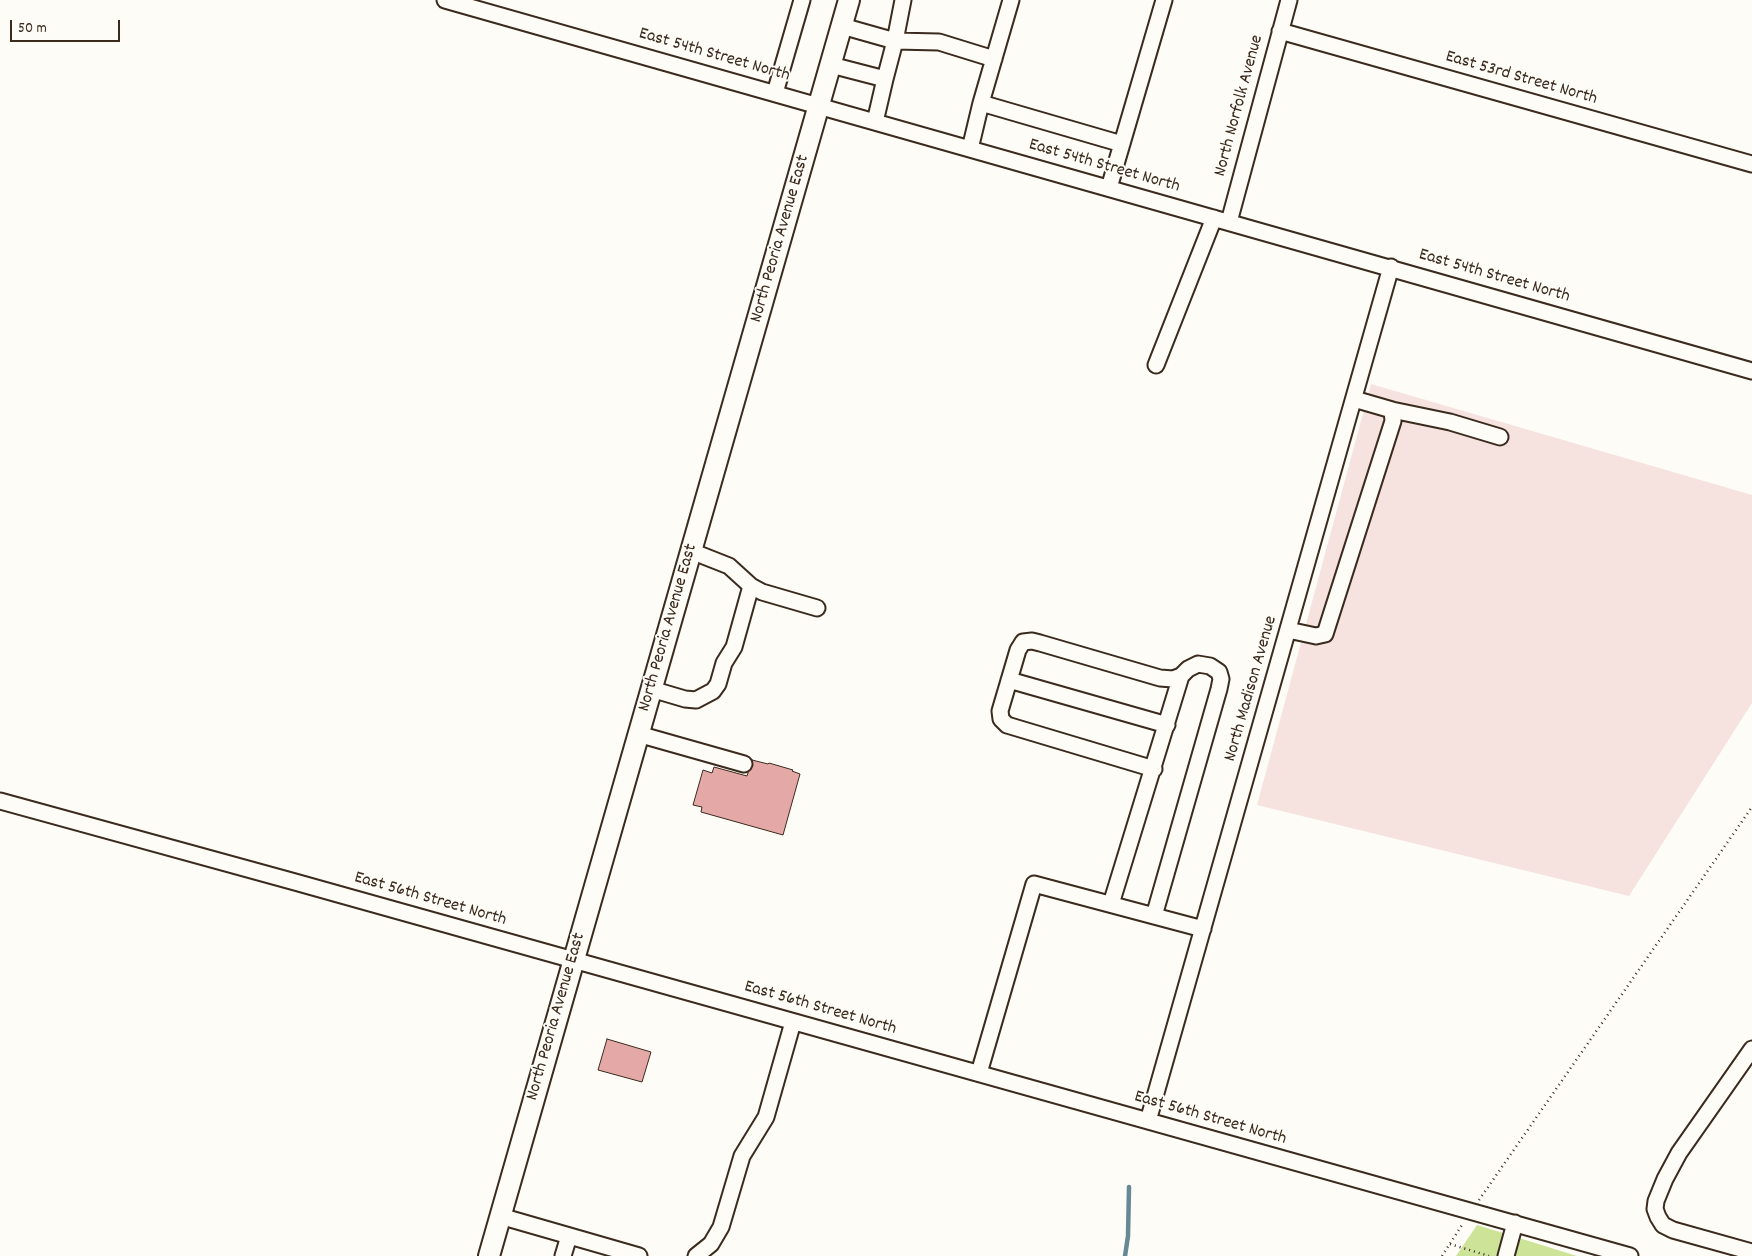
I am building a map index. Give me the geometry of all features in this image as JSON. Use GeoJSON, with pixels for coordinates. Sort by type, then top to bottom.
{"type":"FeatureCollection","features":[{"type":"Feature","properties":{"kind":"main road","name":"North Peoria Avenue East"},"geometry":{"type":"LineString","coordinates":[[489,1256],[849,0]]}},
{"type":"Feature","properties":{"kind":"street","name":"East 54th Street North"},"geometry":{"type":"LineString","coordinates":[[445,0],[1752,371]]}},
{"type":"Feature","properties":{"kind":"street"},"geometry":{"type":"LineString","coordinates":[[775,93],[802,0]]}},
{"type":"Feature","properties":{"kind":"street"},"geometry":{"type":"LineString","coordinates":[[875,122],[903,0]]}},
{"type":"Feature","properties":{"kind":"street"},"geometry":{"type":"LineString","coordinates":[[970,149],[981,103],[1011,0]]}},
{"type":"Feature","properties":{"kind":"street"},"geometry":{"type":"LineString","coordinates":[[1109,188],[1164,0]]}},
{"type":"Feature","properties":{"kind":"street","name":"North Norfolk Avenue"},"geometry":{"type":"LineString","coordinates":[[1156,366],[1221,220],[1289,0]]}},
{"type":"Feature","properties":{"kind":"street"},"geometry":{"type":"LineString","coordinates":[[842,26],[895,41],[939,42],[994,59]]}},
{"type":"Feature","properties":{"kind":"street","name":"East 53rd Street North"},"geometry":{"type":"LineString","coordinates":[[1280,31],[1752,164]]}},
{"type":"Feature","properties":{"kind":"street"},"geometry":{"type":"LineString","coordinates":[[831,65],[885,80]]}},
{"type":"Feature","properties":{"kind":"street"},"geometry":{"type":"LineString","coordinates":[[981,103],[1122,144]]}},
{"type":"Feature","properties":{"kind":"street","name":"North Madison Avenue"},"geometry":{"type":"LineString","coordinates":[[1148,1121],[1391,267]]}},
{"type":"Feature","properties":{"kind":"street"},"geometry":{"type":"LineString","coordinates":[[1354,399],[1392,410],[1450,422],[1500,437]]}},
{"type":"Feature","properties":{"kind":"street"},"geometry":{"type":"LineString","coordinates":[[1288,630],[1316,636],[1325,634],[1393,421],[1392,410]]}},
{"type":"Feature","properties":{"kind":"street"},"geometry":{"type":"LineString","coordinates":[[691,552],[729,566],[751,586],[771,596],[817,608]]}},
{"type":"Feature","properties":{"kind":"street"},"geometry":{"type":"LineString","coordinates":[[651,689],[685,699],[696,700],[713,692],[718,684],[724,663],[734,647],[751,586]]}},
{"type":"Feature","properties":{"kind":"street"},"geometry":{"type":"LineString","coordinates":[[1154,769],[1006,725],[1001,719],[1000,711],[1018,650],[1023,642],[1032,641],[1160,678],[1173,679],[1181,676],[1188,669],[1198,664],[1210,666],[1219,672],[1221,679],[1154,916]]}},
{"type":"Feature","properties":{"kind":"street"},"geometry":{"type":"LineString","coordinates":[[1111,904],[1181,676]]}},
{"type":"Feature","properties":{"kind":"street"},"geometry":{"type":"LineString","coordinates":[[1009,680],[1167,725]]}},
{"type":"Feature","properties":{"kind":"street"},"geometry":{"type":"LineString","coordinates":[[638,734],[744,764]]}},
{"type":"Feature","properties":{"kind":"street","name":"East 56th Street North"},"geometry":{"type":"LineString","coordinates":[[0,801],[305,884],[1630,1256]]}},
{"type":"Feature","properties":{"kind":"street"},"geometry":{"type":"LineString","coordinates":[[979,1073],[1034,884],[1203,929]]}},
{"type":"Feature","properties":{"kind":"street"},"geometry":{"type":"LineString","coordinates":[[696,1256],[710,1244],[721,1227],[742,1156],[766,1117],[793,1022]]}},
{"type":"Feature","properties":{"kind":"street"},"geometry":{"type":"LineString","coordinates":[[1752,1049],[1679,1154],[1664,1179],[1655,1209],[1663,1225],[1672,1230],[1752,1252]]}},
{"type":"Feature","properties":{"kind":"street"},"geometry":{"type":"LineString","coordinates":[[500,1216],[639,1256]]}},
{"type":"Feature","properties":{"kind":"street"},"geometry":{"type":"LineString","coordinates":[[1506,1256],[1515,1223]]}},
{"type":"Feature","properties":{"kind":"street"},"geometry":{"type":"LineString","coordinates":[[563,1256],[569,1236]]}},
{"type":"Feature","properties":{"kind":"path"},"geometry":{"type":"LineString","coordinates":[[1476,1204],[1752,807]]}},
{"type":"Feature","properties":{"kind":"path"},"geometry":{"type":"LineString","coordinates":[[1442,1256],[1466,1218]]}},
{"type":"Feature","properties":{"kind":"path"},"geometry":{"type":"LineString","coordinates":[[1450,1244],[1489,1256]]}},
{"type":"Feature","properties":{"kind":"shaded area"},"geometry":{"type":"Polygon","coordinates":[[[1371,384],[1752,495],[1752,703],[1629,896],[1257,805],[1371,384]]]}},
{"type":"Feature","properties":{"kind":"green space"},"geometry":{"type":"Polygon","coordinates":[[[1477,1225],[1577,1256],[1456,1256],[1477,1225]]]}},
{"type":"Feature","properties":{"kind":"building"},"geometry":{"type":"Polygon","coordinates":[[[752,760],[793,770],[800,774],[783,835],[701,812],[702,807],[693,805],[703,770],[712,773],[714,767],[747,776],[752,760]]]}},
{"type":"Feature","properties":{"kind":"building"},"geometry":{"type":"Polygon","coordinates":[[[607,1039],[651,1052],[642,1082],[598,1070],[607,1039]]]}},
{"type":"Feature","properties":{"kind":"waterway"},"geometry":{"type":"LineString","coordinates":[[1125,1256],[1128,1236],[1129,1187]]}}]}
